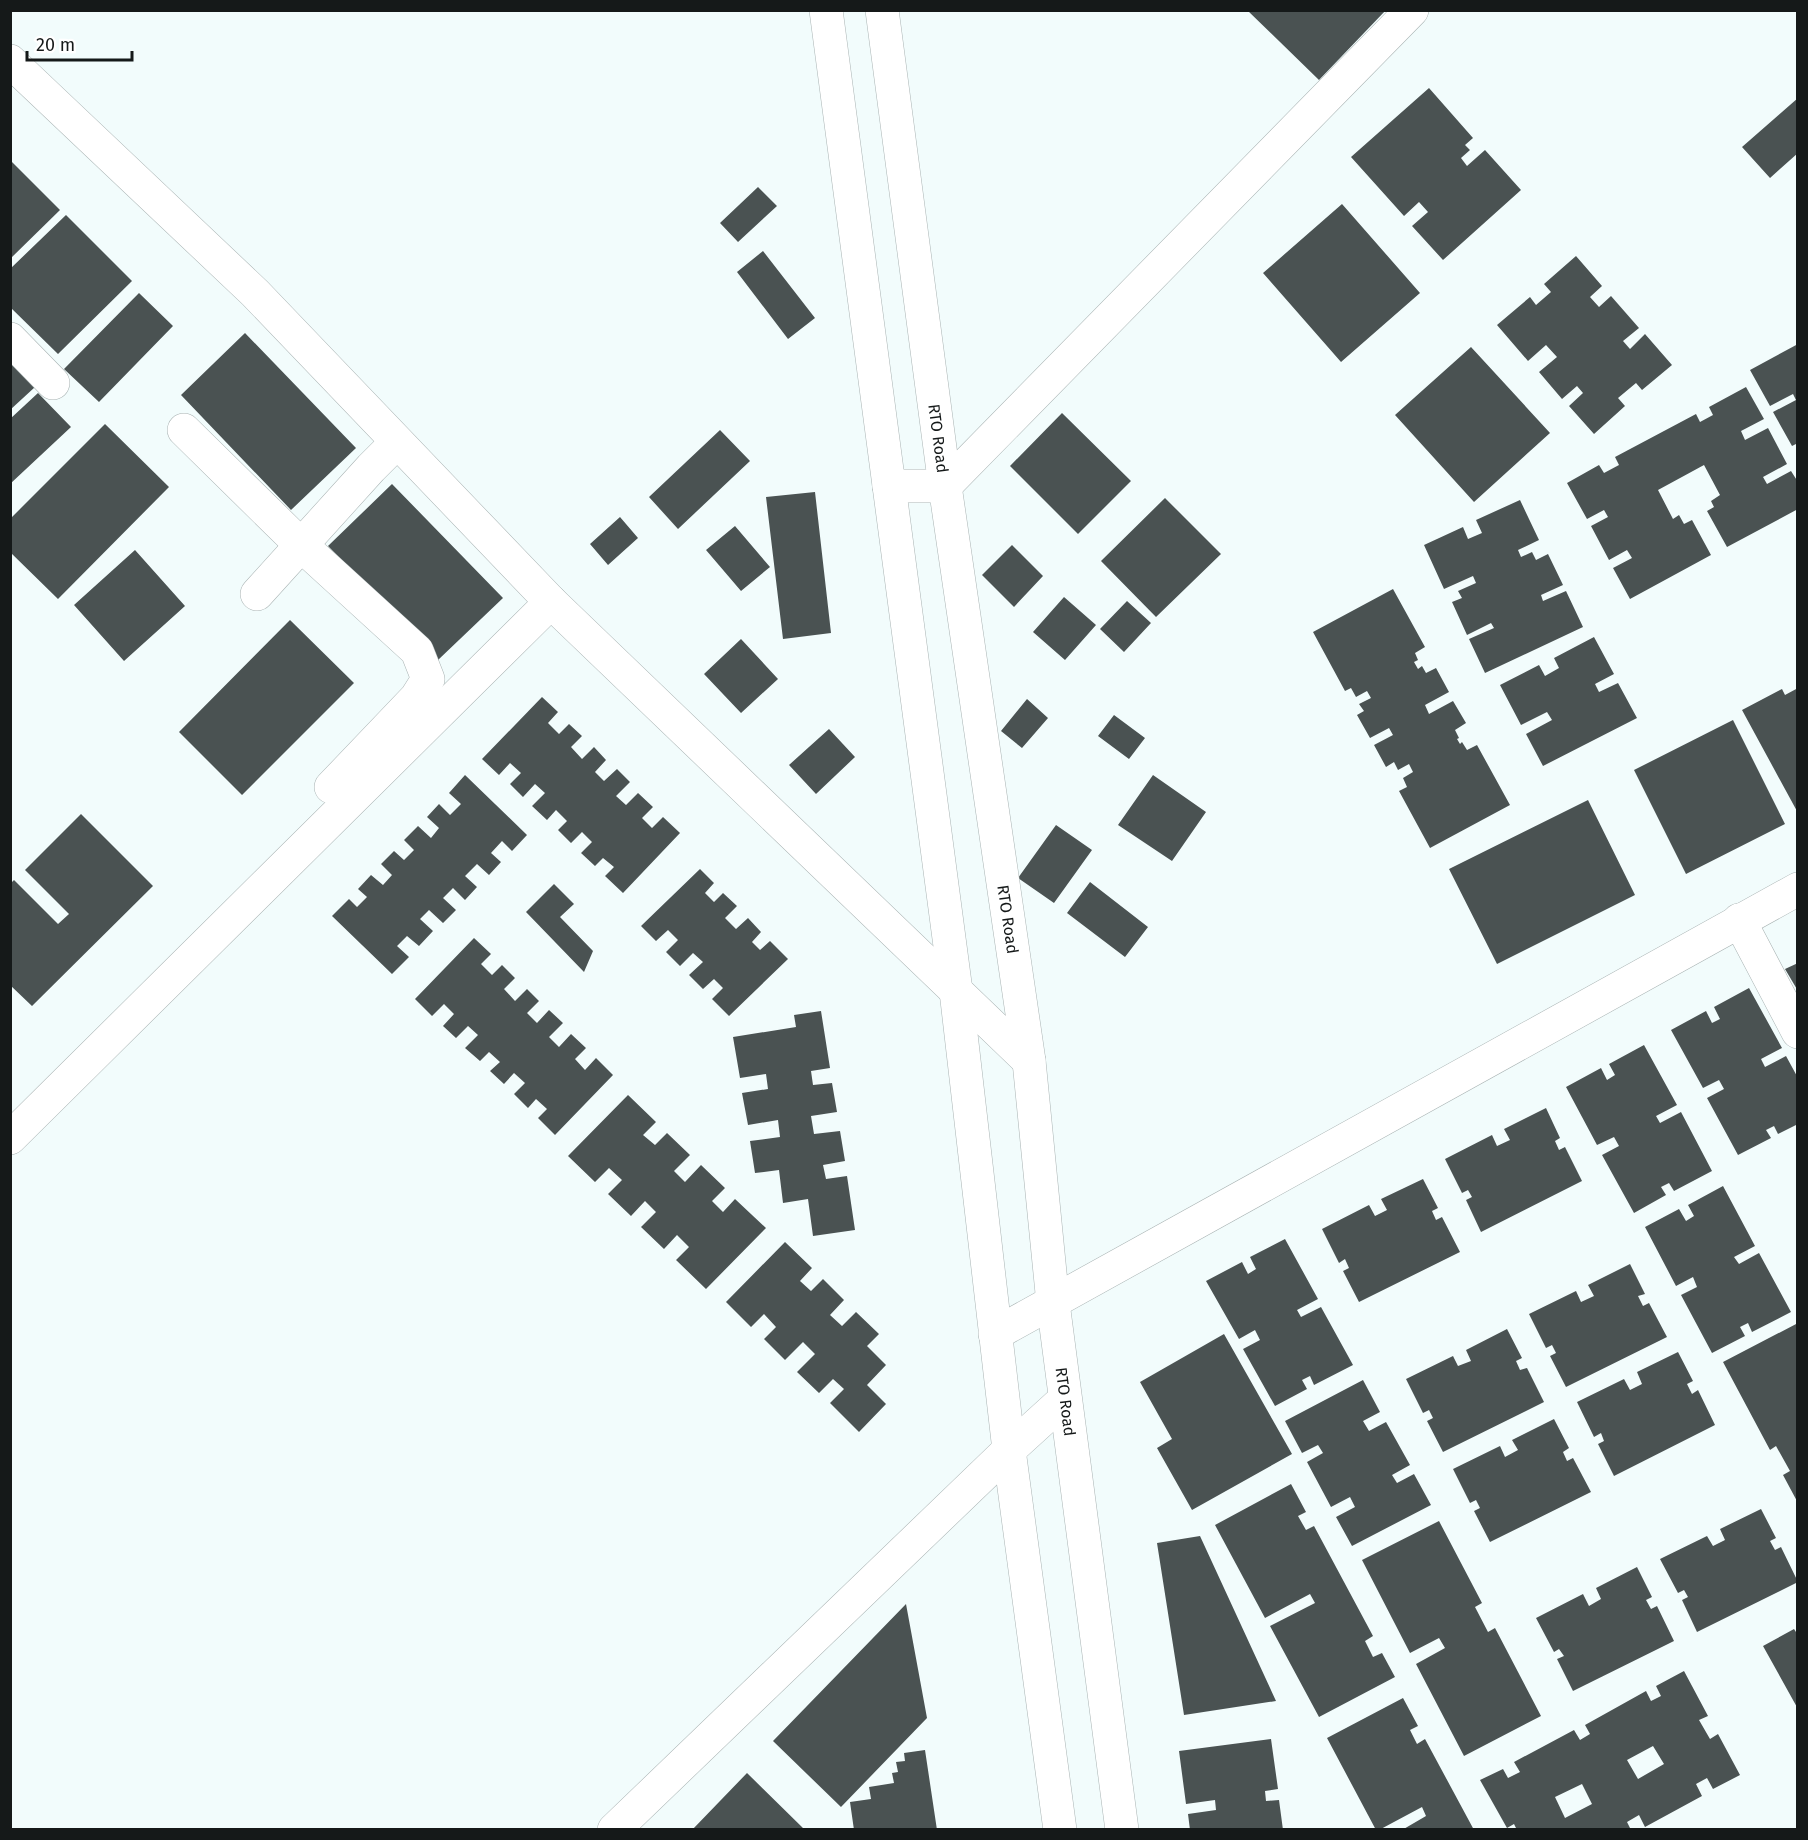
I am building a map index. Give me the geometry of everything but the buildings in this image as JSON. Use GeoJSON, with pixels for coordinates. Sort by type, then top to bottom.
{"type":"FeatureCollection","features":[{"type":"Feature","properties":{"kind":"street"},"geometry":{"type":"LineString","coordinates":[[826,10],[956,992],[1009,1450],[1060,1830]]}},
{"type":"Feature","properties":{"kind":"street","name":"RTO Road"},"geometry":{"type":"LineString","coordinates":[[882,10],[945,486],[1029,1061],[1053,1303],[1122,1830]]}},
{"type":"Feature","properties":{"kind":"street"},"geometry":{"type":"LineString","coordinates":[[889,486],[945,486],[1412,10]]}},
{"type":"Feature","properties":{"kind":"street"},"geometry":{"type":"LineString","coordinates":[[10,61],[255,293],[551,602],[1029,1061]]}},
{"type":"Feature","properties":{"kind":"street"},"geometry":{"type":"LineString","coordinates":[[10,339],[53,383]]}},
{"type":"Feature","properties":{"kind":"street"},"geometry":{"type":"LineString","coordinates":[[184,430],[301,545],[417,651],[428,679],[416,698],[331,786]]}},
{"type":"Feature","properties":{"kind":"street"},"geometry":{"type":"LineString","coordinates":[[257,594],[397,442]]}},
{"type":"Feature","properties":{"kind":"street"},"geometry":{"type":"LineString","coordinates":[[10,1138],[551,602]]}},
{"type":"Feature","properties":{"kind":"street"},"geometry":{"type":"LineString","coordinates":[[995,1334],[1797,889]]}},
{"type":"Feature","properties":{"kind":"street"},"geometry":{"type":"LineString","coordinates":[[1739,920],[1797,1032]]}},
{"type":"Feature","properties":{"kind":"street"},"geometry":{"type":"LineString","coordinates":[[614,1830],[1009,1450],[1065,1399]]}}]}
